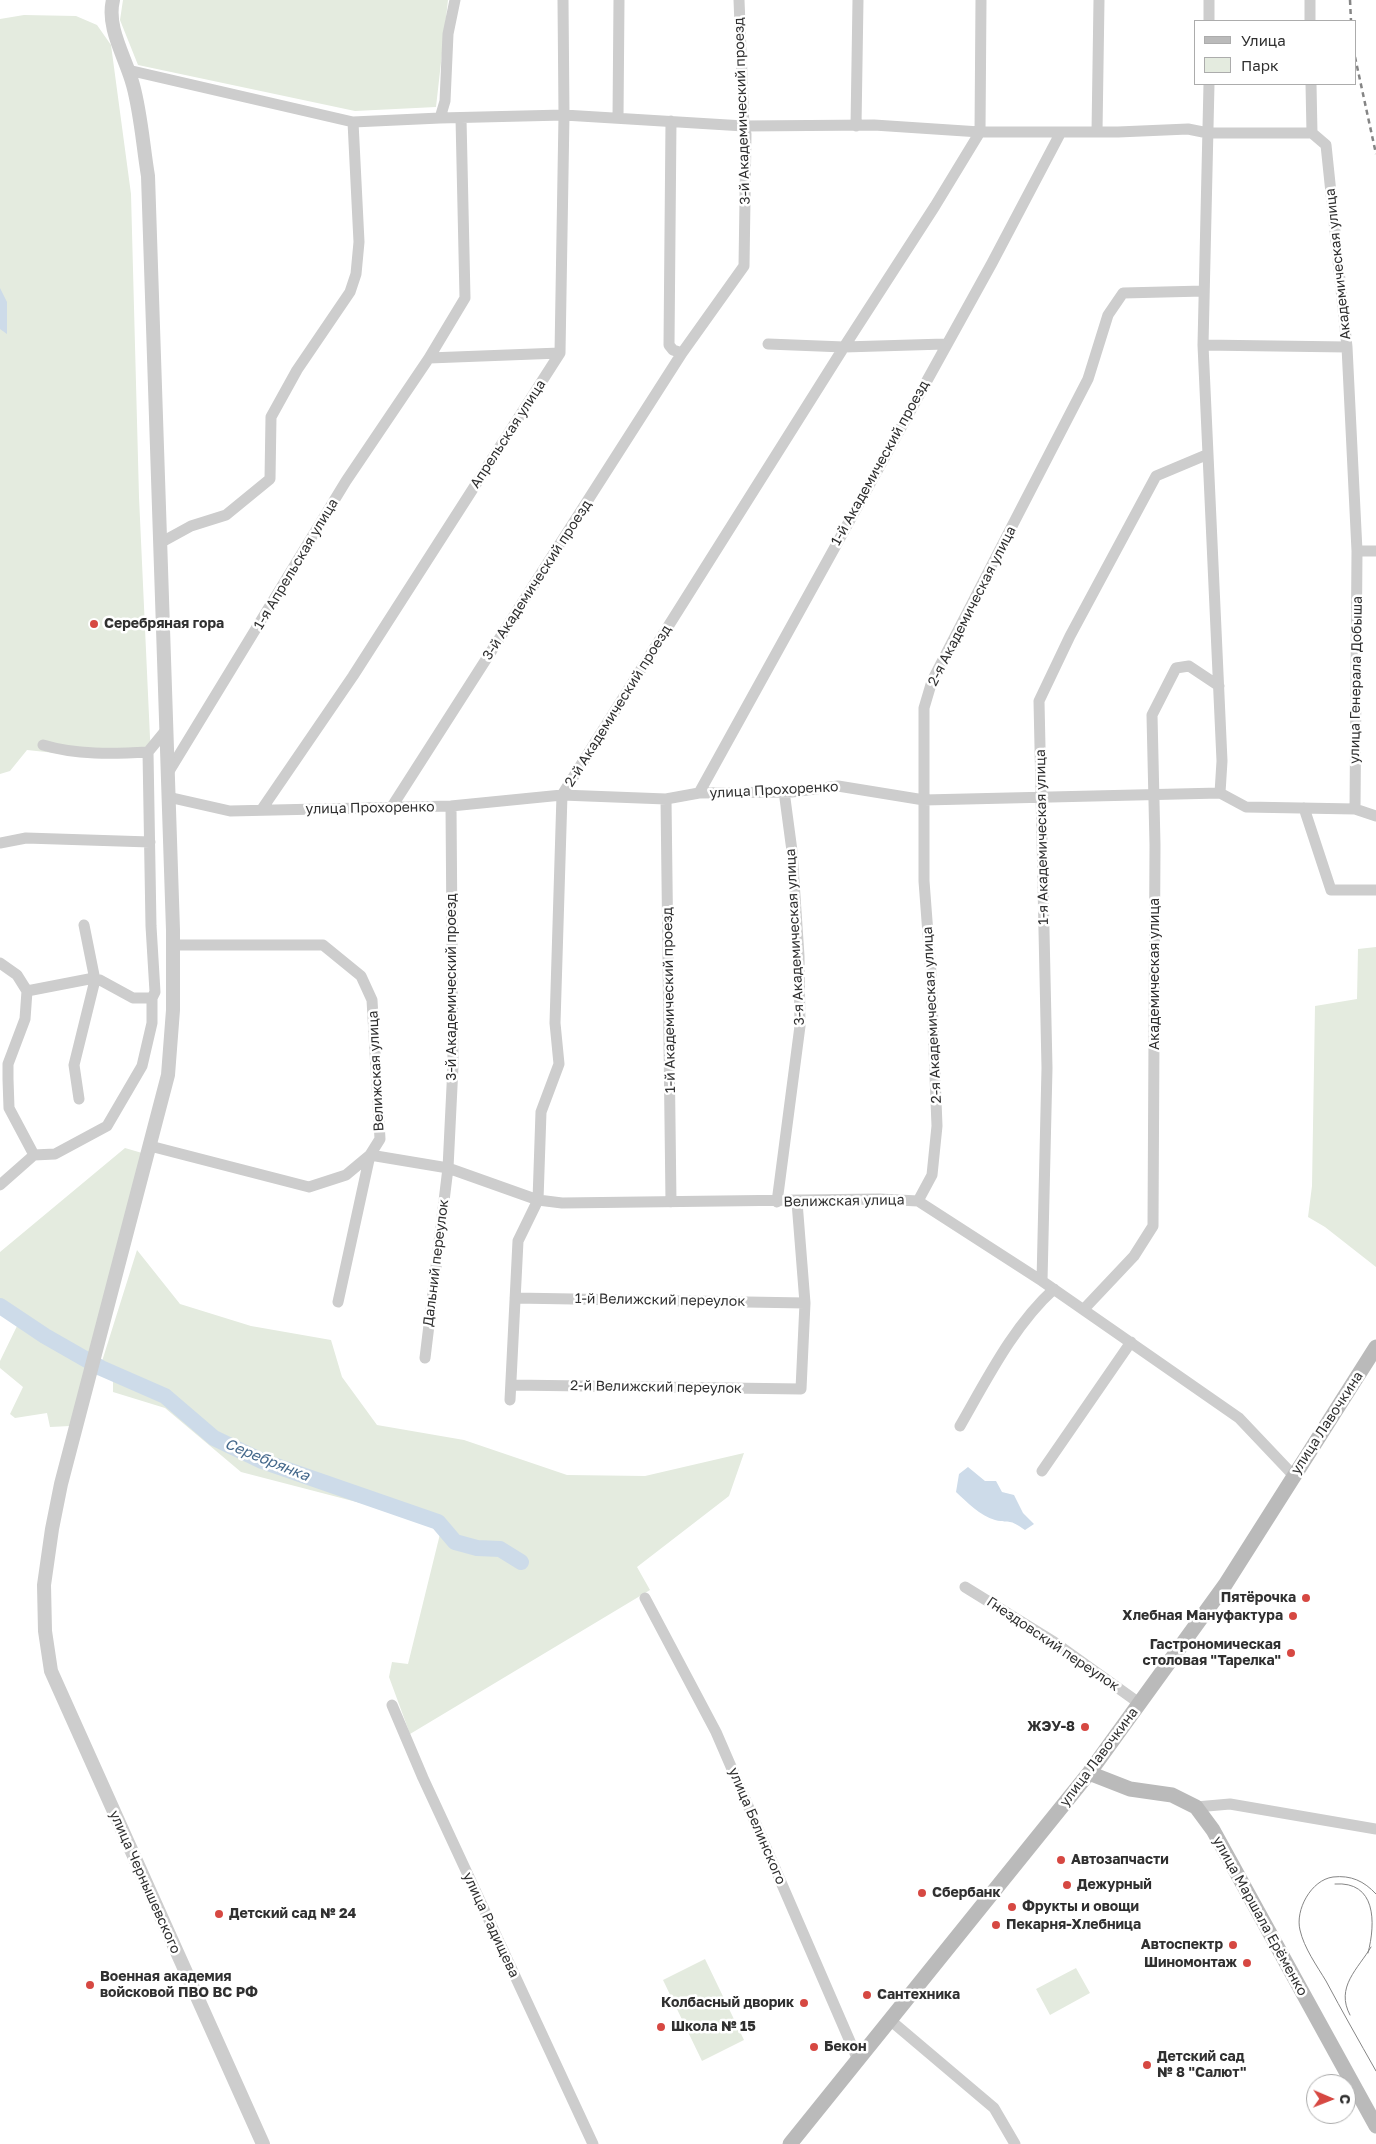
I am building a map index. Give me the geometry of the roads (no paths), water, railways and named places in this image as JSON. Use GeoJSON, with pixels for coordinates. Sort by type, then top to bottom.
{"type":"FeatureCollection","features":[{"type":"Feature","properties":{"kind":"main road","name":"улица Лавочкина"},"geometry":{"type":"LineString","coordinates":[[790,2144],[1089,1773],[1225,1585],[1376,1347]]}},
{"type":"Feature","properties":{"kind":"main road"},"geometry":{"type":"LineString","coordinates":[[1089,1773],[1130,1789],[1172,1795],[1196,1806]]}},
{"type":"Feature","properties":{"kind":"main road","name":"улица Маршала Ерёменко"},"geometry":{"type":"LineString","coordinates":[[1196,1806],[1212,1830],[1376,2126]]}},
{"type":"Feature","properties":{"kind":"street","name":"улица Чернышевского"},"geometry":{"type":"LineString","coordinates":[[113,0],[111,9],[112,23],[134,86],[148,176],[168,773],[173,1010],[168,1075],[61,1484],[44,1585],[45,1631],[51,1670],[263,2144]]}},
{"type":"Feature","properties":{"kind":"street"},"geometry":{"type":"LineString","coordinates":[[440,118],[445,100],[448,34],[455,0]]}},
{"type":"Feature","properties":{"kind":"street"},"geometry":{"type":"LineString","coordinates":[[429,358],[560,353],[564,115],[563,0]]}},
{"type":"Feature","properties":{"kind":"street"},"geometry":{"type":"LineString","coordinates":[[618,118],[619,0]]}},
{"type":"Feature","properties":{"kind":"street","name":"3-й Академический проезд"},"geometry":{"type":"LineString","coordinates":[[391,808],[682,353],[744,266],[746,134],[744,126],[739,0]]}},
{"type":"Feature","properties":{"kind":"street"},"geometry":{"type":"LineString","coordinates":[[856,126],[858,0]]}},
{"type":"Feature","properties":{"kind":"street"},"geometry":{"type":"LineString","coordinates":[[980,132],[981,0]]}},
{"type":"Feature","properties":{"kind":"street"},"geometry":{"type":"LineString","coordinates":[[1097,132],[1099,0]]}},
{"type":"Feature","properties":{"kind":"street"},"geometry":{"type":"LineString","coordinates":[[1209,0],[1209,20]]}},
{"type":"Feature","properties":{"kind":"street"},"geometry":{"type":"LineString","coordinates":[[1310,0],[1310,20]]}},
{"type":"Feature","properties":{"kind":"street"},"geometry":{"type":"LineString","coordinates":[[128,70],[354,122],[564,115],[744,126],[856,126],[980,132],[1097,132],[1188,129],[1208,133],[1312,133],[1311,85]]}},
{"type":"Feature","properties":{"kind":"street"},"geometry":{"type":"LineString","coordinates":[[1208,85],[1203,345],[1206,455],[1222,761],[1220,793]]}},
{"type":"Feature","properties":{"kind":"street","name":"1-я Апрельская улица"},"geometry":{"type":"LineString","coordinates":[[168,773],[346,481],[429,358],[465,298],[461,118]]}},
{"type":"Feature","properties":{"kind":"street"},"geometry":{"type":"LineString","coordinates":[[160,543],[191,526],[226,515],[270,479],[271,417],[297,370],[350,292],[356,274],[359,242],[354,122]]}},
{"type":"Feature","properties":{"kind":"street"},"geometry":{"type":"LineString","coordinates":[[671,122],[669,345],[673,350],[682,353]]}},
{"type":"Feature","properties":{"kind":"street","name":"2-й Академический проезд"},"geometry":{"type":"LineString","coordinates":[[538,1200],[541,1112],[559,1064],[555,1023],[562,795],[980,132]]}},
{"type":"Feature","properties":{"kind":"street","name":"1-й Академический проезд"},"geometry":{"type":"LineString","coordinates":[[699,794],[945,344],[992,263],[1061,132]]}},
{"type":"Feature","properties":{"kind":"street","name":"Академическая улица"},"geometry":{"type":"LineString","coordinates":[[1203,345],[1347,347],[1326,145],[1312,133]]}},
{"type":"Feature","properties":{"kind":"street","name":"2-я Академическая улица"},"geometry":{"type":"LineString","coordinates":[[918,1201],[932,1175],[937,1126],[931,974],[924,881],[924,708],[932,681],[1088,379],[1108,315],[1123,294],[1204,291]]}},
{"type":"Feature","properties":{"kind":"street"},"geometry":{"type":"LineString","coordinates":[[768,344],[844,347],[945,344]]}},
{"type":"Feature","properties":{"kind":"street","name":"улица Генерала Добыша"},"geometry":{"type":"LineString","coordinates":[[1347,347],[1357,551],[1354,809]]}},
{"type":"Feature","properties":{"kind":"street","name":"Апрельская улица"},"geometry":{"type":"LineString","coordinates":[[262,809],[353,676],[560,353]]}},
{"type":"Feature","properties":{"kind":"street","name":"1-я Академическая улица"},"geometry":{"type":"LineString","coordinates":[[1042,1281],[1047,1068],[1040,816],[1042,796],[1039,701],[1070,636],[1156,476],[1206,455]]}},
{"type":"Feature","properties":{"kind":"street"},"geometry":{"type":"LineString","coordinates":[[1357,551],[1376,550]]}},
{"type":"Feature","properties":{"kind":"street","name":"Академическая улица"},"geometry":{"type":"LineString","coordinates":[[1084,1309],[1134,1256],[1154,1226],[1154,793],[1152,715],[1176,668],[1189,666],[1218,686]]}},
{"type":"Feature","properties":{"kind":"street"},"geometry":{"type":"LineString","coordinates":[[0,1185],[34,1155],[55,1154],[107,1126],[142,1066],[152,1023],[152,998],[155,992],[151,926],[148,752],[166,730]]}},
{"type":"Feature","properties":{"kind":"street"},"geometry":{"type":"LineString","coordinates":[[43,744],[60,750],[118,754],[148,752]]}},
{"type":"Feature","properties":{"kind":"street","name":"улица Прохоренко"},"geometry":{"type":"LineString","coordinates":[[168,797],[230,812],[262,809],[451,806],[562,795],[666,799],[699,794],[784,791],[838,786],[924,800],[1154,793],[1220,793],[1246,807],[1354,809],[1376,816]]}},
{"type":"Feature","properties":{"kind":"street","name":"3-я Академическая улица"},"geometry":{"type":"LineString","coordinates":[[777,1202],[800,1026],[799,956],[792,850],[784,791]]}},
{"type":"Feature","properties":{"kind":"street","name":"1-й Академический проезд"},"geometry":{"type":"LineString","coordinates":[[666,799],[671,1202]]}},
{"type":"Feature","properties":{"kind":"street","name":"3-й Академический проезд"},"geometry":{"type":"LineString","coordinates":[[448,1168],[453,1066],[451,806]]}},
{"type":"Feature","properties":{"kind":"street"},"geometry":{"type":"LineString","coordinates":[[1304,808],[1331,890],[1376,890]]}},
{"type":"Feature","properties":{"kind":"street"},"geometry":{"type":"LineString","coordinates":[[0,843],[26,838],[150,842]]}},
{"type":"Feature","properties":{"kind":"street"},"geometry":{"type":"LineString","coordinates":[[79,1098],[74,1065],[96,980],[84,925]]}},
{"type":"Feature","properties":{"kind":"street","name":"Велижская улица"},"geometry":{"type":"LineString","coordinates":[[173,945],[323,945],[361,976],[372,1000],[380,1138],[370,1155],[338,1302]]}},
{"type":"Feature","properties":{"kind":"street"},"geometry":{"type":"LineString","coordinates":[[0,963],[17,975],[28,991],[25,1019],[8,1064],[9,1108],[34,1155]]}},
{"type":"Feature","properties":{"kind":"street"},"geometry":{"type":"LineString","coordinates":[[28,991],[89,979],[96,980],[133,998],[152,998]]}},
{"type":"Feature","properties":{"kind":"street","name":"Велижская улица"},"geometry":{"type":"LineString","coordinates":[[150,1146],[309,1187],[346,1176],[370,1155]]}},
{"type":"Feature","properties":{"kind":"street","name":"Велижская улица"},"geometry":{"type":"LineString","coordinates":[[370,1155],[448,1168],[538,1200],[562,1203],[797,1202],[879,1199],[918,1201],[1084,1309],[1239,1418],[1294,1476]]}},
{"type":"Feature","properties":{"kind":"street","name":"Дальний переулок"},"geometry":{"type":"LineString","coordinates":[[425,1358],[448,1168]]}},
{"type":"Feature","properties":{"kind":"street"},"geometry":{"type":"LineString","coordinates":[[510,1400],[518,1241],[538,1200]]}},
{"type":"Feature","properties":{"kind":"street"},"geometry":{"type":"LineString","coordinates":[[797,1202],[805,1303]]}},
{"type":"Feature","properties":{"kind":"street"},"geometry":{"type":"LineString","coordinates":[[960,1426],[1000,1356],[1042,1299],[1054,1289]]}},
{"type":"Feature","properties":{"kind":"street","name":"1-й Велижский переулок"},"geometry":{"type":"LineString","coordinates":[[515,1298],[805,1303]]}},
{"type":"Feature","properties":{"kind":"street","name":"2-й Велижский переулок"},"geometry":{"type":"LineString","coordinates":[[512,1385],[801,1389],[805,1303]]}},
{"type":"Feature","properties":{"kind":"street"},"geometry":{"type":"LineString","coordinates":[[1042,1471],[1130,1342]]}},
{"type":"Feature","properties":{"kind":"street","name":"Гнездовский переулок"},"geometry":{"type":"LineString","coordinates":[[965,1587],[1054,1642],[1139,1703]]}},
{"type":"Feature","properties":{"kind":"street","name":"улица Белинского"},"geometry":{"type":"LineString","coordinates":[[645,1598],[716,1732],[858,2060]]}},
{"type":"Feature","properties":{"kind":"street","name":"улица Радищева"},"geometry":{"type":"LineString","coordinates":[[392,1705],[422,1778],[593,2144]]}},
{"type":"Feature","properties":{"kind":"street"},"geometry":{"type":"LineString","coordinates":[[1196,1806],[1230,1804],[1376,1829]]}},
{"type":"Feature","properties":{"kind":"street"},"geometry":{"type":"LineString","coordinates":[[890,2020],[994,2108],[1015,2144]]}},
{"type":"Feature","properties":{"kind":"water"},"geometry":{"type":"Polygon","coordinates":[[[0,288],[7,302],[7,334],[0,329],[0,288]]]}},
{"type":"Feature","properties":{"kind":"water"},"geometry":{"type":"Polygon","coordinates":[[[968,1467],[985,1481],[996,1481],[1002,1492],[1014,1495],[1023,1513],[1034,1524],[1025,1530],[1013,1523],[989,1518],[969,1504],[956,1492],[959,1474],[968,1467]]]}},
{"type":"Feature","properties":{"kind":"waterway","name":"Серебрянка"},"geometry":{"type":"LineString","coordinates":[[0,1306],[45,1336],[101,1368],[165,1396],[214,1438],[262,1461],[438,1522],[455,1542],[477,1548],[500,1549],[521,1562]]}},
{"type":"Feature","properties":{"kind":"tram line"},"geometry":{"type":"LineString","coordinates":[[1376,1894],[1362,1882],[1351,1878],[1333,1877],[1325,1879],[1306,1897],[1302,1905],[1299,1922],[1302,1937],[1308,1950],[1376,2071]]}},
{"type":"Feature","properties":{"kind":"tram line"},"geometry":{"type":"LineString","coordinates":[[1335,1884],[1349,1885],[1359,1889],[1366,1896],[1372,1917],[1371,1941],[1368,1953]]}},
{"type":"Feature","properties":{"kind":"tram line"},"geometry":{"type":"LineString","coordinates":[[1350,2015],[1345,1996],[1347,1987],[1350,1979],[1371,1947]]}},
{"type":"Feature","properties":{"kind":"railway"},"geometry":{"type":"LineString","coordinates":[[1350,0],[1351,20]]}},
{"type":"Feature","properties":{"kind":"railway"},"geometry":{"type":"LineString","coordinates":[[1356,62],[1376,154]]}},
{"type":"Feature","properties":{"kind":"place","name":"Серебряная гора"},"geometry":{"type":"Point","coordinates":[94,624]}},
{"type":"Feature","properties":{"kind":"place","name":"Пятёрочка"},"geometry":{"type":"Point","coordinates":[1306,1598]}},
{"type":"Feature","properties":{"kind":"place","name":"Хлебная Мануфактура"},"geometry":{"type":"Point","coordinates":[1293,1616]}},
{"type":"Feature","properties":{"kind":"place","name":"Гастрономическая столовая \"Тарелка\""},"geometry":{"type":"Point","coordinates":[1291,1653]}},
{"type":"Feature","properties":{"kind":"place","name":"ЖЭУ-8"},"geometry":{"type":"Point","coordinates":[1085,1727]}},
{"type":"Feature","properties":{"kind":"place","name":"Автозапчасти"},"geometry":{"type":"Point","coordinates":[1061,1860]}},
{"type":"Feature","properties":{"kind":"place","name":"Дежурный"},"geometry":{"type":"Point","coordinates":[1067,1885]}},
{"type":"Feature","properties":{"kind":"place","name":"Сбербанк"},"geometry":{"type":"Point","coordinates":[922,1893]}},
{"type":"Feature","properties":{"kind":"place","name":"Фрукты и овощи"},"geometry":{"type":"Point","coordinates":[1012,1907]}},
{"type":"Feature","properties":{"kind":"place","name":"Детский сад № 24"},"geometry":{"type":"Point","coordinates":[219,1914]}},
{"type":"Feature","properties":{"kind":"place","name":"Пекарня-Хлебница"},"geometry":{"type":"Point","coordinates":[996,1925]}},
{"type":"Feature","properties":{"kind":"place","name":"Автоспектр"},"geometry":{"type":"Point","coordinates":[1233,1945]}},
{"type":"Feature","properties":{"kind":"place","name":"Шиномонтаж"},"geometry":{"type":"Point","coordinates":[1247,1963]}},
{"type":"Feature","properties":{"kind":"place","name":"Военная академия войсковой ПВО ВС РФ"},"geometry":{"type":"Point","coordinates":[90,1985]}},
{"type":"Feature","properties":{"kind":"place","name":"Сантехника"},"geometry":{"type":"Point","coordinates":[867,1995]}},
{"type":"Feature","properties":{"kind":"place","name":"Колбасный дворик"},"geometry":{"type":"Point","coordinates":[804,2003]}},
{"type":"Feature","properties":{"kind":"place","name":"Школа № 15"},"geometry":{"type":"Point","coordinates":[661,2027]}},
{"type":"Feature","properties":{"kind":"place","name":"Бекон"},"geometry":{"type":"Point","coordinates":[814,2047]}},
{"type":"Feature","properties":{"kind":"place","name":"Детский сад № 8 \"Салют\""},"geometry":{"type":"Point","coordinates":[1147,2065]}}]}
